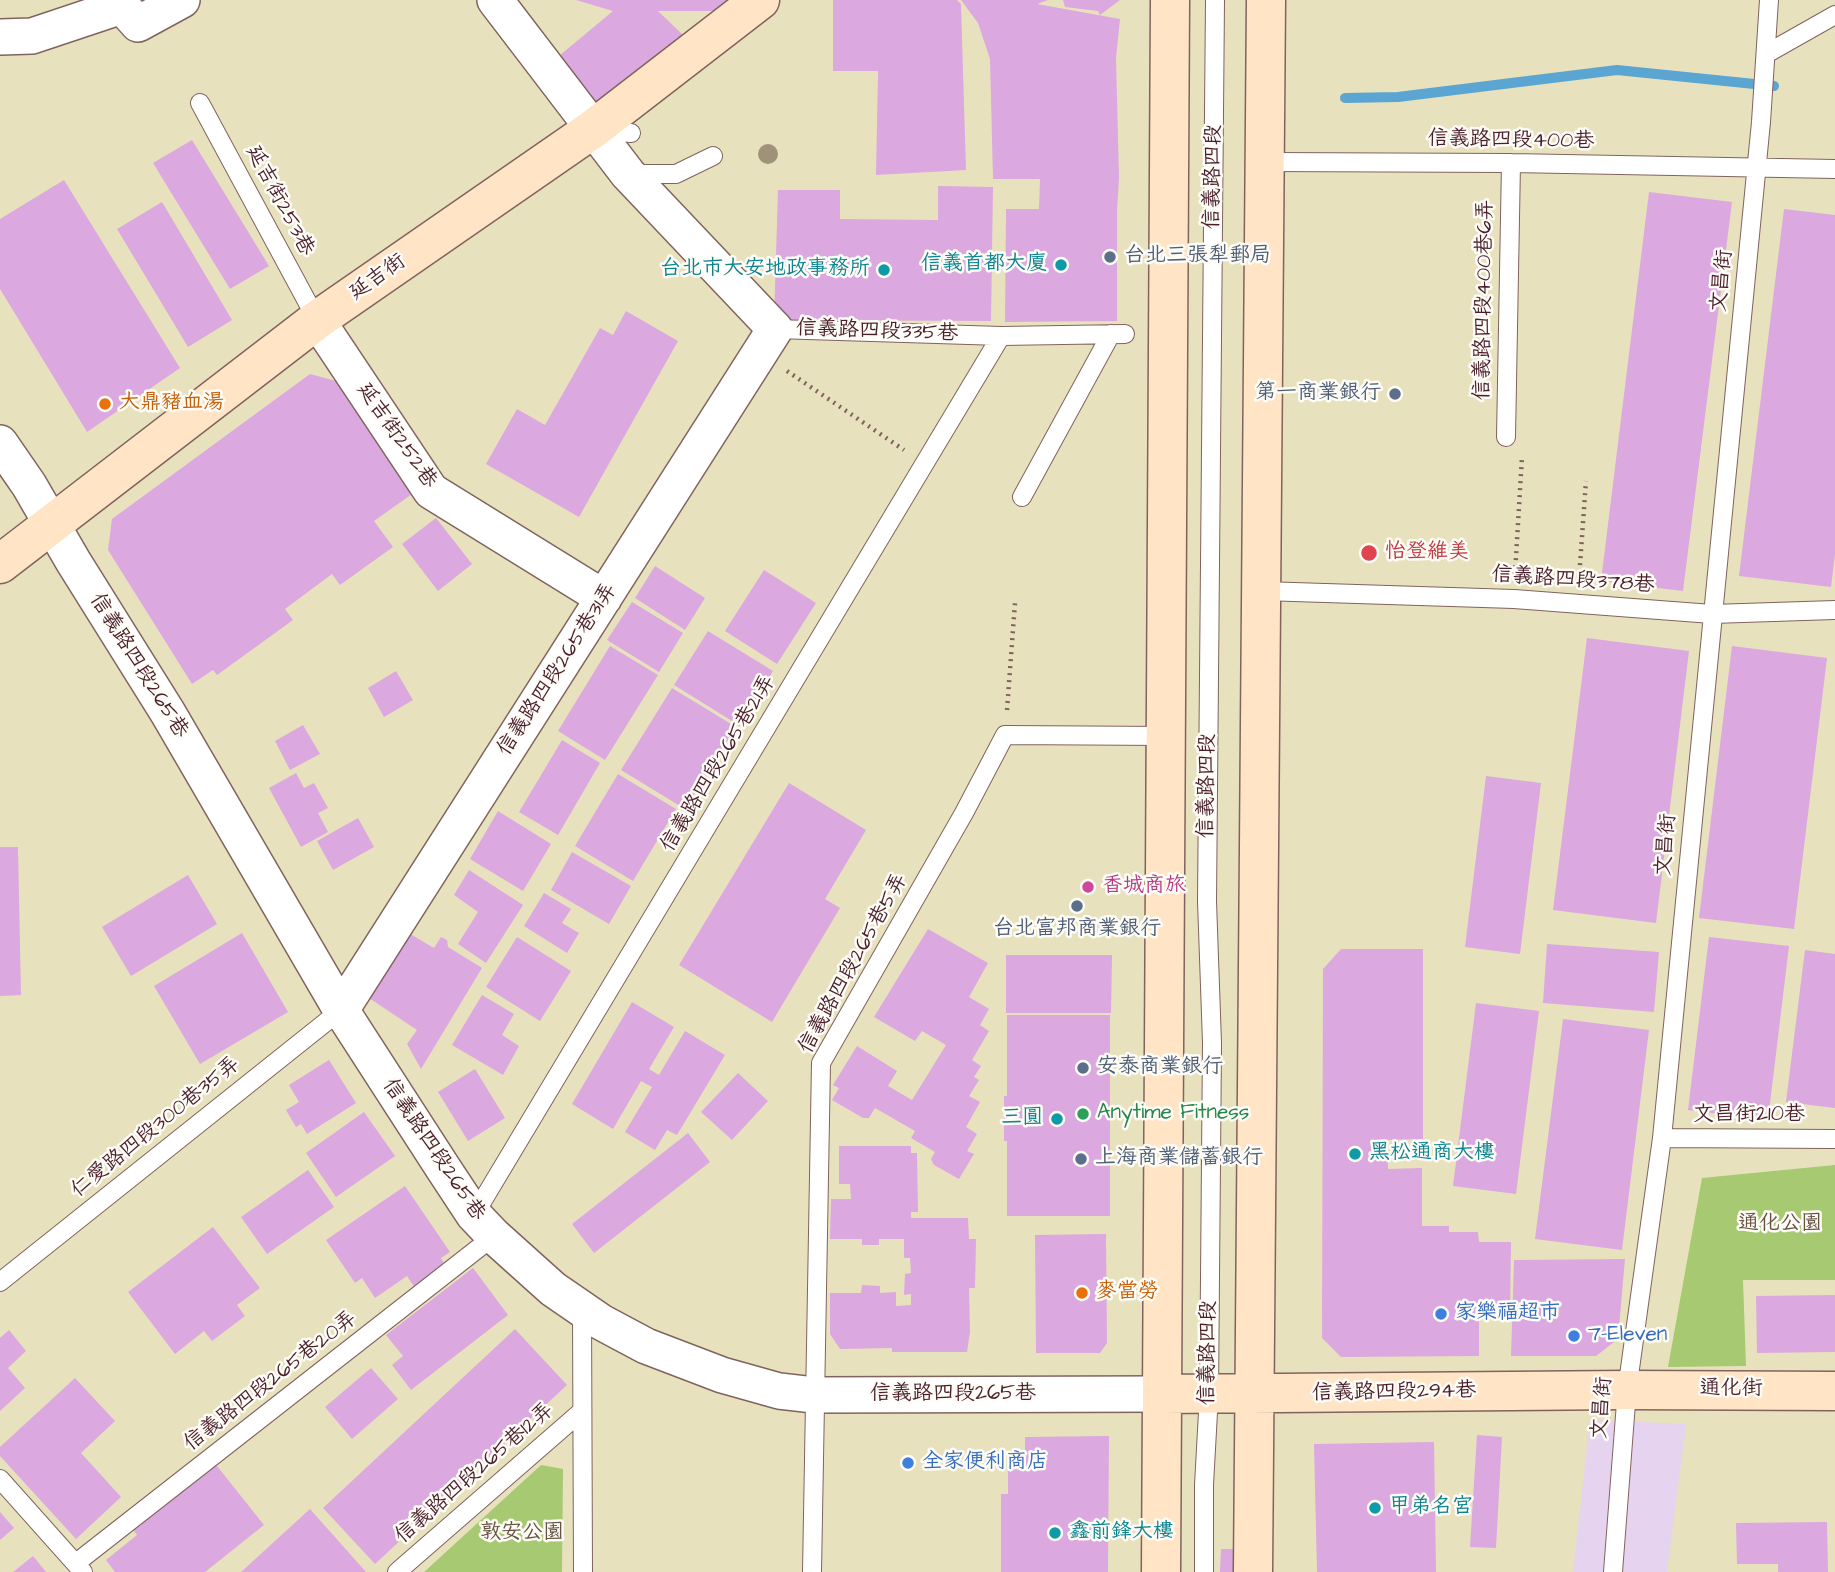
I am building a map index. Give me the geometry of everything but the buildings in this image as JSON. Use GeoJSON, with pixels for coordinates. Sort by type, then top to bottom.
{"type":"FeatureCollection","features":[{"type":"Feature","properties":{"kind":"main road","name":"延吉街"},"geometry":{"type":"LineString","coordinates":[[0,564],[317,320],[593,129],[760,0]]}},
{"type":"Feature","properties":{"kind":"main road","name":"信義路四段"},"geometry":{"type":"LineString","coordinates":[[1161,1572],[1170,0]]}},
{"type":"Feature","properties":{"kind":"main road","name":"信義路四段"},"geometry":{"type":"LineString","coordinates":[[1253,1572],[1266,0]]}},
{"type":"Feature","properties":{"kind":"main road","name":"信義路四段294巷"},"geometry":{"type":"LineString","coordinates":[[1162,1394],[1626,1390]]}},
{"type":"Feature","properties":{"kind":"main road","name":"通化街"},"geometry":{"type":"LineString","coordinates":[[1626,1390],[1835,1391]]}},
{"type":"Feature","properties":{"kind":"street"},"geometry":{"type":"LineString","coordinates":[[0,37],[32,36],[122,6],[138,24],[181,0]]}},
{"type":"Feature","properties":{"kind":"street","name":"信義路四段335巷"},"geometry":{"type":"LineString","coordinates":[[495,0],[628,174],[767,341]]}},
{"type":"Feature","properties":{"kind":"street","name":"延吉街252巷"},"geometry":{"type":"LineString","coordinates":[[317,320],[431,491],[604,598]]}},
{"type":"Feature","properties":{"kind":"street","name":"信義路四段265巷31弄"},"geometry":{"type":"LineString","coordinates":[[341,1010],[767,341]]}},
{"type":"Feature","properties":{"kind":"street","name":"信義路四段265巷"},"geometry":{"type":"LineString","coordinates":[[0,443],[52,522],[73,561],[168,713],[341,1010],[484,1226],[553,1289],[601,1322],[646,1346],[722,1375],[779,1391],[814,1395],[1162,1394]]}},
{"type":"Feature","properties":{"kind":"lane","name":"信義路四段"},"geometry":{"type":"LineString","coordinates":[[1204,1572],[1204,1485],[1209,1394],[1212,1043],[1207,887],[1215,0]]}},
{"type":"Feature","properties":{"kind":"lane"},"geometry":{"type":"LineString","coordinates":[[1766,59],[1769,0]]}},
{"type":"Feature","properties":{"kind":"lane"},"geometry":{"type":"LineString","coordinates":[[1766,59],[1835,15]]}},
{"type":"Feature","properties":{"kind":"lane","name":"文昌街"},"geometry":{"type":"LineString","coordinates":[[1614,1572],[1626,1390],[1662,1138],[1766,59]]}},
{"type":"Feature","properties":{"kind":"lane","name":"延吉街253巷"},"geometry":{"type":"LineString","coordinates":[[200,103],[317,320]]}},
{"type":"Feature","properties":{"kind":"lane"},"geometry":{"type":"LineString","coordinates":[[593,129],[631,133]]}},
{"type":"Feature","properties":{"kind":"lane"},"geometry":{"type":"LineString","coordinates":[[628,174],[676,174],[713,156]]}},
{"type":"Feature","properties":{"kind":"lane","name":"信義路四段400巷"},"geometry":{"type":"LineString","coordinates":[[1265,162],[1835,169]]}},
{"type":"Feature","properties":{"kind":"lane","name":"信義路四段400巷6弄"},"geometry":{"type":"LineString","coordinates":[[1506,437],[1510,163]]}},
{"type":"Feature","properties":{"kind":"lane","name":"信義路四段335巷"},"geometry":{"type":"LineString","coordinates":[[767,341],[1118,334],[1022,497]]}},
{"type":"Feature","properties":{"kind":"lane","name":"信義路四段265巷21弄"},"geometry":{"type":"LineString","coordinates":[[484,1226],[1001,336]]}},
{"type":"Feature","properties":{"kind":"lane","name":"信義路四段378巷"},"geometry":{"type":"LineString","coordinates":[[1262,591],[1514,599],[1712,614],[1835,610]]}},
{"type":"Feature","properties":{"kind":"lane"},"geometry":{"type":"LineString","coordinates":[[1005,735],[1166,736]]}},
{"type":"Feature","properties":{"kind":"lane","name":"信義路四段265巷5弄"},"geometry":{"type":"LineString","coordinates":[[812,1572],[821,1063],[964,813],[1005,735]]}},
{"type":"Feature","properties":{"kind":"lane","name":"仁愛路四段300巷35弄"},"geometry":{"type":"LineString","coordinates":[[0,1282],[341,1010]]}},
{"type":"Feature","properties":{"kind":"lane","name":"文昌街210巷"},"geometry":{"type":"LineString","coordinates":[[1662,1138],[1835,1139]]}},
{"type":"Feature","properties":{"kind":"lane","name":"信義路四段265巷20弄"},"geometry":{"type":"LineString","coordinates":[[79,1568],[484,1226]]}},
{"type":"Feature","properties":{"kind":"lane"},"geometry":{"type":"LineString","coordinates":[[582,1309],[583,1572]]}},
{"type":"Feature","properties":{"kind":"lane","name":"信義路四段265巷12弄"},"geometry":{"type":"LineString","coordinates":[[397,1572],[582,1410]]}},
{"type":"Feature","properties":{"kind":"lane"},"geometry":{"type":"LineString","coordinates":[[0,1479],[79,1568]]}},
{"type":"Feature","properties":{"kind":"path"},"geometry":{"type":"LineString","coordinates":[[767,341],[925,464]]}},
{"type":"Feature","properties":{"kind":"path"},"geometry":{"type":"LineString","coordinates":[[1506,437],[1522,441],[1514,599]]}},
{"type":"Feature","properties":{"kind":"path"},"geometry":{"type":"LineString","coordinates":[[1578,604],[1586,481]]}},
{"type":"Feature","properties":{"kind":"path"},"geometry":{"type":"LineString","coordinates":[[1005,735],[1015,603]]}},
{"type":"Feature","properties":{"kind":"shaded area"},"geometry":{"type":"Polygon","coordinates":[[[1590,1420],[1686,1424],[1667,1572],[1573,1572],[1590,1420]]]}},
{"type":"Feature","properties":{"kind":"green space","name":"通化公園"},"geometry":{"type":"Polygon","coordinates":[[[1835,1165],[1835,1280],[1743,1280],[1746,1366],[1668,1367],[1702,1178],[1835,1165]]]}},
{"type":"Feature","properties":{"kind":"green space","name":"敦安公園"},"geometry":{"type":"Polygon","coordinates":[[[541,1465],[563,1469],[562,1572],[424,1572],[541,1465]]]}},
{"type":"Feature","properties":{"kind":"waterway"},"geometry":{"type":"LineString","coordinates":[[1345,98],[1398,97],[1617,70],[1774,86]]}},
{"type":"Feature","properties":{"kind":"place","name":"台北三張犁郵局"},"geometry":{"type":"Point","coordinates":[1110,257]}},
{"type":"Feature","properties":{"kind":"place","name":"信義首都大廈"},"geometry":{"type":"Point","coordinates":[1061,265]}},
{"type":"Feature","properties":{"kind":"place","name":"台北市大安地政事務所"},"geometry":{"type":"Point","coordinates":[884,270]}},
{"type":"Feature","properties":{"kind":"place","name":"第一商業銀行"},"geometry":{"type":"Point","coordinates":[1395,394]}},
{"type":"Feature","properties":{"kind":"place","name":"大鼎豬血湯"},"geometry":{"type":"Point","coordinates":[105,404]}},
{"type":"Feature","properties":{"kind":"place","name":"怡登維美"},"geometry":{"type":"Point","coordinates":[1369,553]}},
{"type":"Feature","properties":{"kind":"place","name":"香城商旅"},"geometry":{"type":"Point","coordinates":[1088,887]}},
{"type":"Feature","properties":{"kind":"place","name":"台北富邦商業銀行"},"geometry":{"type":"Point","coordinates":[1077,906]}},
{"type":"Feature","properties":{"kind":"place","name":"安泰商業銀行"},"geometry":{"type":"Point","coordinates":[1083,1068]}},
{"type":"Feature","properties":{"kind":"place","name":"Anytime Fitness"},"geometry":{"type":"Point","coordinates":[1083,1114]}},
{"type":"Feature","properties":{"kind":"place","name":"三圓"},"geometry":{"type":"Point","coordinates":[1057,1119]}},
{"type":"Feature","properties":{"kind":"place","name":"黑松通商大樓"},"geometry":{"type":"Point","coordinates":[1355,1154]}},
{"type":"Feature","properties":{"kind":"place","name":"上海商業儲蓄銀行"},"geometry":{"type":"Point","coordinates":[1081,1159]}},
{"type":"Feature","properties":{"kind":"place","name":"麥當勞"},"geometry":{"type":"Point","coordinates":[1082,1293]}},
{"type":"Feature","properties":{"kind":"place","name":"家樂福超市"},"geometry":{"type":"Point","coordinates":[1441,1314]}},
{"type":"Feature","properties":{"kind":"place","name":"7-Eleven"},"geometry":{"type":"Point","coordinates":[1574,1336]}},
{"type":"Feature","properties":{"kind":"place","name":"全家便利商店"},"geometry":{"type":"Point","coordinates":[908,1463]}},
{"type":"Feature","properties":{"kind":"place","name":"甲弟名宮"},"geometry":{"type":"Point","coordinates":[1375,1508]}},
{"type":"Feature","properties":{"kind":"place","name":"鑫前鋒大樓"},"geometry":{"type":"Point","coordinates":[1055,1533]}}]}
